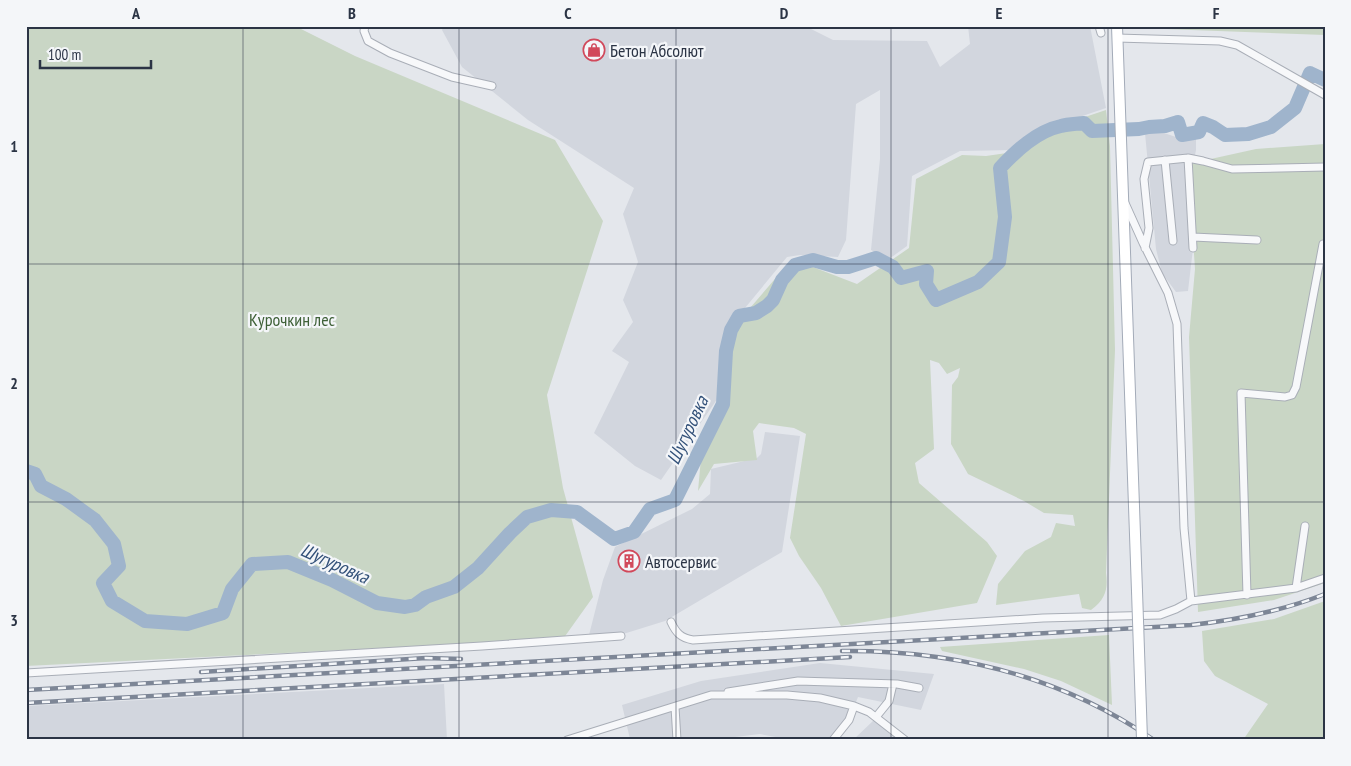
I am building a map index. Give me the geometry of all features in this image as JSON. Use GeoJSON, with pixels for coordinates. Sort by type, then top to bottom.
{"type":"FeatureCollection","features":[{"type":"Feature","properties":{"kind":"main road"},"geometry":{"type":"LineString","coordinates":[[1117,26],[1142,740]]}},
{"type":"Feature","properties":{"kind":"street"},"geometry":{"type":"LineString","coordinates":[[365,26],[364,31],[368,41],[390,53],[452,78],[492,86]]}},
{"type":"Feature","properties":{"kind":"street"},"geometry":{"type":"LineString","coordinates":[[1117,38],[1220,41],[1237,45],[1324,94]]}},
{"type":"Feature","properties":{"kind":"street"},"geometry":{"type":"LineString","coordinates":[[1145,248],[1149,228],[1144,179],[1148,162],[1188,158],[1232,169],[1325,167]]}},
{"type":"Feature","properties":{"kind":"street"},"geometry":{"type":"LineString","coordinates":[[1188,158],[1193,248]]}},
{"type":"Feature","properties":{"kind":"street"},"geometry":{"type":"LineString","coordinates":[[1165,160],[1173,242]]}},
{"type":"Feature","properties":{"kind":"street"},"geometry":{"type":"LineString","coordinates":[[1123,198],[1145,248],[1168,292],[1177,324],[1184,528],[1191,601]]}},
{"type":"Feature","properties":{"kind":"street"},"geometry":{"type":"LineString","coordinates":[[1193,237],[1257,240]]}},
{"type":"Feature","properties":{"kind":"street"},"geometry":{"type":"LineString","coordinates":[[1247,595],[1242,393],[1285,397],[1292,395],[1296,387],[1323,244]]}},
{"type":"Feature","properties":{"kind":"street"},"geometry":{"type":"LineString","coordinates":[[1296,588],[1305,526]]}},
{"type":"Feature","properties":{"kind":"street"},"geometry":{"type":"LineString","coordinates":[[671,622],[679,635],[693,640],[1043,618],[1160,615],[1191,601],[1296,588],[1325,578]]}},
{"type":"Feature","properties":{"kind":"street"},"geometry":{"type":"LineString","coordinates":[[26,673],[472,647],[621,636]]}},
{"type":"Feature","properties":{"kind":"street"},"geometry":{"type":"LineString","coordinates":[[572,739],[711,695],[798,681],[894,684],[919,688]]}},
{"type":"Feature","properties":{"kind":"street"},"geometry":{"type":"LineString","coordinates":[[876,717],[889,700],[894,684]]}},
{"type":"Feature","properties":{"kind":"street"},"geometry":{"type":"LineString","coordinates":[[711,695],[787,695],[820,698],[854,706],[869,712],[906,740]]}},
{"type":"Feature","properties":{"kind":"street"},"geometry":{"type":"LineString","coordinates":[[833,740],[849,720],[854,706]]}},
{"type":"Feature","properties":{"kind":"street"},"geometry":{"type":"LineString","coordinates":[[675,707],[676,740]]}},
{"type":"Feature","properties":{"kind":"shaded area"},"geometry":{"type":"Polygon","coordinates":[[[444,26],[805,26],[833,40],[927,41],[940,67],[970,44],[968,26],[1090,26],[1106,108],[1038,131],[1013,150],[960,151],[912,176],[907,246],[889,259],[871,250],[880,159],[880,90],[856,104],[846,240],[838,257],[800,255],[787,257],[745,308],[731,318],[720,348],[718,398],[661,480],[635,466],[594,433],[629,362],[612,351],[633,322],[623,300],[638,262],[623,214],[634,188],[528,120],[462,67],[442,30],[444,26]]]}},
{"type":"Feature","properties":{"kind":"shaded area"},"geometry":{"type":"Polygon","coordinates":[[[1161,132],[1182,139],[1196,136],[1196,150],[1191,175],[1194,240],[1188,291],[1176,292],[1162,273],[1156,249],[1145,133],[1161,132]]]}},
{"type":"Feature","properties":{"kind":"shaded area"},"geometry":{"type":"Polygon","coordinates":[[[765,432],[800,436],[782,552],[665,621],[620,635],[589,635],[603,580],[615,547],[692,509],[710,494],[711,469],[757,458],[761,454],[765,432]]]}},
{"type":"Feature","properties":{"kind":"shaded area"},"geometry":{"type":"Polygon","coordinates":[[[820,663],[934,674],[921,710],[858,697],[846,728],[826,740],[792,740],[760,734],[710,740],[630,739],[622,705],[701,681],[820,663]]]}},
{"type":"Feature","properties":{"kind":"shaded area"},"geometry":{"type":"Polygon","coordinates":[[[444,684],[447,740],[26,740],[26,706],[444,684]]]}},
{"type":"Feature","properties":{"kind":"shaded area"},"geometry":{"type":"Polygon","coordinates":[[[874,720],[897,740],[853,740],[874,720]]]}},
{"type":"Feature","properties":{"kind":"green space","name":"Курочкин лес"},"geometry":{"type":"Polygon","coordinates":[[[26,26],[295,26],[355,56],[555,140],[603,221],[547,395],[563,488],[593,597],[563,639],[26,666],[26,26]]]}},
{"type":"Feature","properties":{"kind":"green space"},"geometry":{"type":"Polygon","coordinates":[[[1137,26],[1325,26],[1325,35],[1137,28],[1137,26]]]}},
{"type":"Feature","properties":{"kind":"green space"},"geometry":{"type":"Polygon","coordinates":[[[1106,110],[1110,146],[1115,350],[1107,584],[1103,598],[1091,610],[1082,608],[1079,594],[996,605],[998,584],[1025,551],[1051,537],[1056,523],[1075,526],[1073,515],[1044,513],[1024,501],[968,474],[951,444],[952,385],[958,377],[960,368],[947,374],[939,363],[930,360],[934,449],[915,463],[919,483],[987,542],[997,556],[977,603],[841,626],[821,588],[799,556],[790,538],[806,434],[794,428],[759,423],[753,431],[757,460],[714,464],[698,491],[702,447],[730,394],[720,374],[738,322],[792,259],[857,284],[909,248],[916,179],[962,155],[986,156],[1014,152],[1040,132],[1106,110]]]}},
{"type":"Feature","properties":{"kind":"green space"},"geometry":{"type":"Polygon","coordinates":[[[1325,144],[1325,583],[1274,600],[1198,612],[1189,337],[1195,269],[1188,164],[1256,149],[1325,144]]]}},
{"type":"Feature","properties":{"kind":"green space"},"geometry":{"type":"Polygon","coordinates":[[[1325,601],[1325,740],[1243,740],[1268,704],[1215,676],[1204,661],[1202,631],[1274,619],[1325,601]]]}},
{"type":"Feature","properties":{"kind":"green space"},"geometry":{"type":"Polygon","coordinates":[[[1109,635],[1112,705],[1061,681],[1024,669],[942,651],[940,647],[1109,635]]]}},
{"type":"Feature","properties":{"kind":"waterway","name":"Шугуровка"},"geometry":{"type":"LineString","coordinates":[[26,471],[35,474],[41,486],[66,499],[95,520],[114,544],[119,566],[103,583],[112,601],[145,621],[187,624],[223,613],[232,589],[252,564],[288,562],[332,580],[377,603],[405,607],[415,605],[426,597],[454,587],[478,568],[527,517],[551,510],[577,512],[614,539],[634,532],[650,509],[675,500],[723,404],[726,351],[731,330],[739,316],[756,313],[773,300],[782,280],[795,265],[813,260],[837,267],[848,267],[876,258],[893,267],[901,278],[927,271],[926,284],[936,300],[978,282],[999,262],[1005,217],[1000,168],[1035,137],[1064,125],[1084,123],[1092,131],[1139,129],[1165,126],[1178,122],[1182,135],[1199,132],[1203,123],[1225,135],[1248,134],[1271,127],[1295,108],[1310,73],[1325,80]]}},
{"type":"Feature","properties":{"kind":"railway"},"geometry":{"type":"LineString","coordinates":[[26,690],[1191,625],[1259,614],[1325,594]]}},
{"type":"Feature","properties":{"kind":"railway"},"geometry":{"type":"LineString","coordinates":[[842,651],[925,655],[1005,671],[1044,683],[1082,699],[1154,740]]}},
{"type":"Feature","properties":{"kind":"railway"},"geometry":{"type":"LineString","coordinates":[[26,703],[850,657]]}},
{"type":"Feature","properties":{"kind":"railway"},"geometry":{"type":"LineString","coordinates":[[201,672],[426,658],[461,659]]}},
{"type":"Feature","properties":{"kind":"place","name":"Бетон Абсолют"},"geometry":{"type":"Point","coordinates":[594,50]}},
{"type":"Feature","properties":{"kind":"place","name":"Автосервис"},"geometry":{"type":"Point","coordinates":[629,561]}}]}
